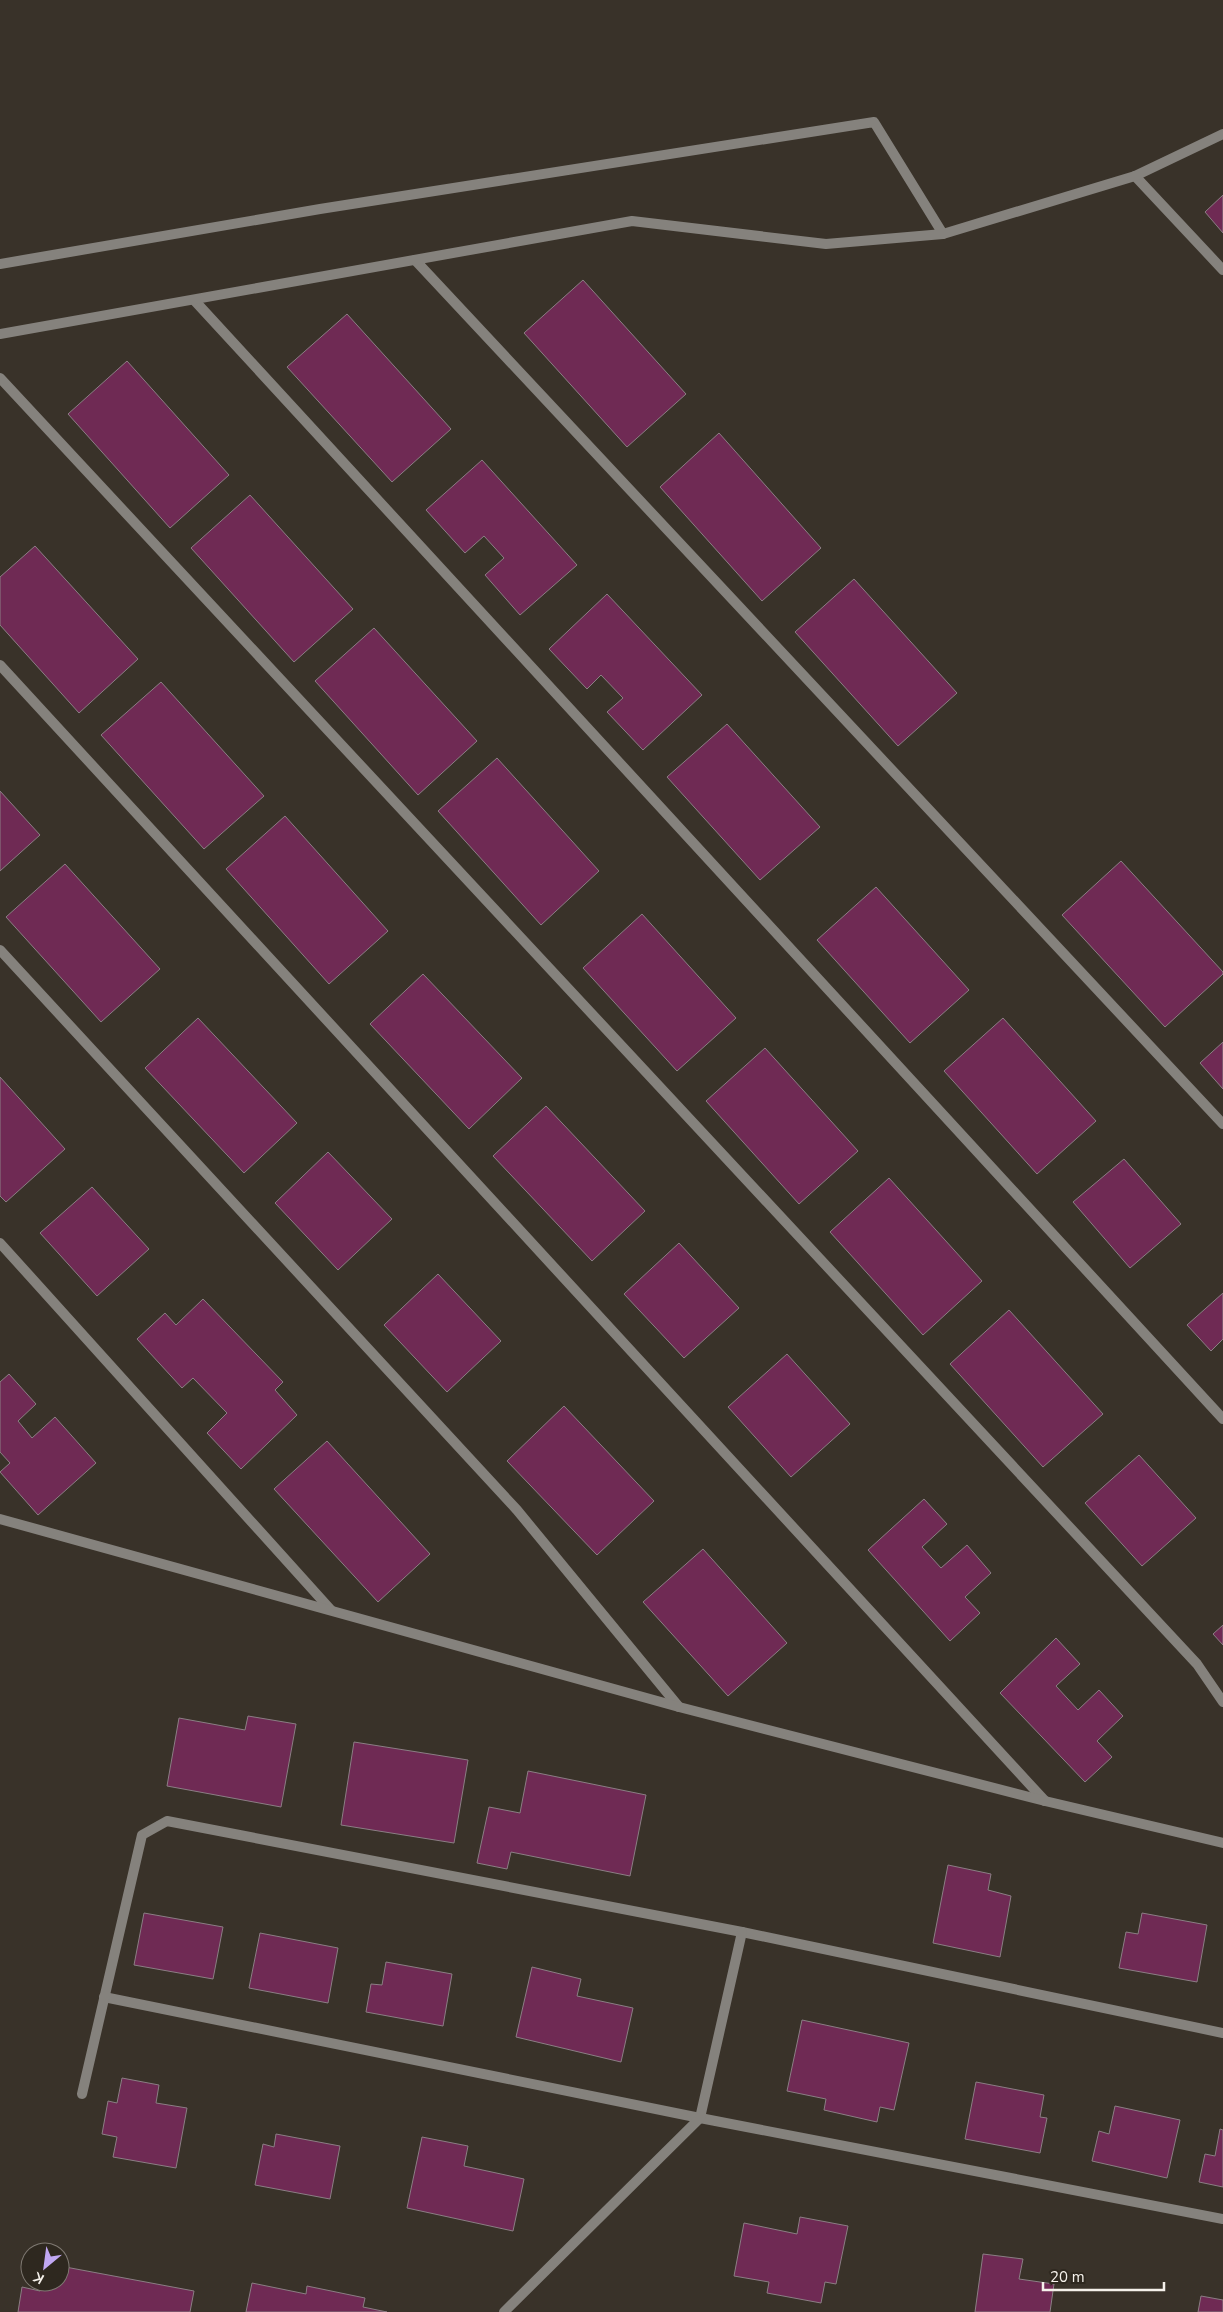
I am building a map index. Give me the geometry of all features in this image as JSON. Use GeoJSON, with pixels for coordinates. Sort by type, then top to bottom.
{"type":"FeatureCollection","features":[{"type":"Feature","properties":{"kind":"street"},"geometry":{"type":"LineString","coordinates":[[0,264],[330,208],[874,122],[943,234]]}},
{"type":"Feature","properties":{"kind":"street"},"geometry":{"type":"LineString","coordinates":[[0,334],[632,221],[826,244],[943,234],[1135,176],[1223,134]]}},
{"type":"Feature","properties":{"kind":"street"},"geometry":{"type":"LineString","coordinates":[[1135,176],[1223,270]]}},
{"type":"Feature","properties":{"kind":"street"},"geometry":{"type":"LineString","coordinates":[[415,260],[1223,1124]]}},
{"type":"Feature","properties":{"kind":"street"},"geometry":{"type":"LineString","coordinates":[[194,300],[1223,1419]]}},
{"type":"Feature","properties":{"kind":"street"},"geometry":{"type":"LineString","coordinates":[[0,378],[1197,1664],[1223,1702]]}},
{"type":"Feature","properties":{"kind":"street"},"geometry":{"type":"LineString","coordinates":[[0,666],[1045,1800]]}},
{"type":"Feature","properties":{"kind":"street"},"geometry":{"type":"LineString","coordinates":[[0,950],[517,1510],[679,1707]]}},
{"type":"Feature","properties":{"kind":"street"},"geometry":{"type":"LineString","coordinates":[[0,1243],[332,1610]]}},
{"type":"Feature","properties":{"kind":"street"},"geometry":{"type":"LineString","coordinates":[[0,1518],[679,1707],[1223,1843]]}},
{"type":"Feature","properties":{"kind":"street"},"geometry":{"type":"LineString","coordinates":[[82,2094],[142,1835],[167,1821],[742,1932],[1223,2033]]}},
{"type":"Feature","properties":{"kind":"street"},"geometry":{"type":"LineString","coordinates":[[504,2312],[700,2118],[742,1932]]}},
{"type":"Feature","properties":{"kind":"street"},"geometry":{"type":"LineString","coordinates":[[104,1997],[700,2118],[1223,2219]]}},
{"type":"Feature","properties":{"kind":"building"},"geometry":{"type":"Polygon","coordinates":[[[1223,195],[1223,233],[1205,212],[1223,195]]]}},
{"type":"Feature","properties":{"kind":"building"},"geometry":{"type":"Polygon","coordinates":[[[583,280],[686,394],[627,447],[524,333],[583,280]]]}},
{"type":"Feature","properties":{"kind":"building"},"geometry":{"type":"Polygon","coordinates":[[[347,314],[451,429],[392,482],[287,367],[347,314]]]}},
{"type":"Feature","properties":{"kind":"building"},"geometry":{"type":"Polygon","coordinates":[[[127,361],[229,475],[170,528],[68,414],[127,361]]]}},
{"type":"Feature","properties":{"kind":"building"},"geometry":{"type":"Polygon","coordinates":[[[719,433],[821,548],[762,601],[660,487],[719,433]]]}},
{"type":"Feature","properties":{"kind":"building"},"geometry":{"type":"Polygon","coordinates":[[[482,460],[577,565],[520,615],[485,575],[504,558],[484,536],[465,553],[426,510],[482,460]]]}},
{"type":"Feature","properties":{"kind":"building"},"geometry":{"type":"Polygon","coordinates":[[[250,495],[353,609],[294,662],[191,548],[250,495]]]}},
{"type":"Feature","properties":{"kind":"building"},"geometry":{"type":"Polygon","coordinates":[[[35,546],[138,659],[79,713],[0,625],[0,577],[35,546]]]}},
{"type":"Feature","properties":{"kind":"building"},"geometry":{"type":"Polygon","coordinates":[[[854,579],[957,693],[898,746],[795,632],[854,579]]]}},
{"type":"Feature","properties":{"kind":"building"},"geometry":{"type":"Polygon","coordinates":[[[607,594],[702,695],[643,750],[607,712],[623,698],[601,675],[587,689],[549,649],[607,594]]]}},
{"type":"Feature","properties":{"kind":"building"},"geometry":{"type":"Polygon","coordinates":[[[374,628],[477,741],[418,795],[315,681],[374,628]]]}},
{"type":"Feature","properties":{"kind":"building"},"geometry":{"type":"Polygon","coordinates":[[[161,682],[264,796],[204,849],[101,735],[161,682]]]}},
{"type":"Feature","properties":{"kind":"building"},"geometry":{"type":"Polygon","coordinates":[[[727,724],[820,827],[760,880],[667,777],[727,724]]]}},
{"type":"Feature","properties":{"kind":"building"},"geometry":{"type":"Polygon","coordinates":[[[497,758],[599,871],[541,925],[438,811],[497,758]]]}},
{"type":"Feature","properties":{"kind":"building"},"geometry":{"type":"Polygon","coordinates":[[[0,791],[40,835],[0,871],[0,791]]]}},
{"type":"Feature","properties":{"kind":"building"},"geometry":{"type":"Polygon","coordinates":[[[285,816],[388,931],[329,984],[226,869],[285,816]]]}},
{"type":"Feature","properties":{"kind":"building"},"geometry":{"type":"Polygon","coordinates":[[[1121,861],[1223,972],[1165,1027],[1062,915],[1121,861]]]}},
{"type":"Feature","properties":{"kind":"building"},"geometry":{"type":"Polygon","coordinates":[[[65,864],[160,969],[101,1022],[6,917],[65,864]]]}},
{"type":"Feature","properties":{"kind":"building"},"geometry":{"type":"Polygon","coordinates":[[[876,887],[969,990],[910,1043],[817,940],[876,887]]]}},
{"type":"Feature","properties":{"kind":"building"},"geometry":{"type":"Polygon","coordinates":[[[642,914],[736,1018],[677,1071],[583,968],[642,914]]]}},
{"type":"Feature","properties":{"kind":"building"},"geometry":{"type":"Polygon","coordinates":[[[423,974],[522,1078],[469,1129],[370,1024],[423,974]]]}},
{"type":"Feature","properties":{"kind":"building"},"geometry":{"type":"Polygon","coordinates":[[[198,1018],[297,1123],[244,1173],[145,1068],[198,1018]]]}},
{"type":"Feature","properties":{"kind":"building"},"geometry":{"type":"Polygon","coordinates":[[[1003,1018],[1096,1121],[1037,1174],[944,1071],[1003,1018]]]}},
{"type":"Feature","properties":{"kind":"building"},"geometry":{"type":"Polygon","coordinates":[[[1223,1042],[1223,1089],[1200,1063],[1223,1042]]]}},
{"type":"Feature","properties":{"kind":"building"},"geometry":{"type":"Polygon","coordinates":[[[765,1048],[858,1151],[799,1204],[706,1101],[765,1048]]]}},
{"type":"Feature","properties":{"kind":"building"},"geometry":{"type":"Polygon","coordinates":[[[0,1077],[65,1149],[6,1202],[0,1196],[0,1077]]]}},
{"type":"Feature","properties":{"kind":"building"},"geometry":{"type":"Polygon","coordinates":[[[546,1106],[645,1211],[592,1261],[493,1156],[546,1106]]]}},
{"type":"Feature","properties":{"kind":"building"},"geometry":{"type":"Polygon","coordinates":[[[328,1152],[392,1219],[338,1270],[275,1203],[328,1152]]]}},
{"type":"Feature","properties":{"kind":"building"},"geometry":{"type":"Polygon","coordinates":[[[1124,1159],[1181,1224],[1130,1268],[1073,1202],[1124,1159]]]}},
{"type":"Feature","properties":{"kind":"building"},"geometry":{"type":"Polygon","coordinates":[[[889,1178],[982,1281],[923,1335],[830,1232],[889,1178]]]}},
{"type":"Feature","properties":{"kind":"building"},"geometry":{"type":"Polygon","coordinates":[[[92,1187],[149,1249],[97,1296],[40,1233],[92,1187]]]}},
{"type":"Feature","properties":{"kind":"building"},"geometry":{"type":"Polygon","coordinates":[[[679,1243],[739,1308],[684,1358],[624,1294],[679,1243]]]}},
{"type":"Feature","properties":{"kind":"building"},"geometry":{"type":"Polygon","coordinates":[[[438,1274],[501,1341],[447,1392],[384,1325],[438,1274]]]}},
{"type":"Feature","properties":{"kind":"building"},"geometry":{"type":"Polygon","coordinates":[[[1223,1293],[1223,1339],[1211,1351],[1187,1325],[1223,1293]]]}},
{"type":"Feature","properties":{"kind":"building"},"geometry":{"type":"Polygon","coordinates":[[[203,1299],[283,1382],[275,1390],[297,1415],[241,1469],[207,1433],[227,1413],[193,1378],[182,1388],[137,1339],[165,1313],[176,1325],[203,1299]]]}},
{"type":"Feature","properties":{"kind":"building"},"geometry":{"type":"Polygon","coordinates":[[[1009,1310],[1103,1414],[1043,1467],[950,1364],[1009,1310]]]}},
{"type":"Feature","properties":{"kind":"building"},"geometry":{"type":"Polygon","coordinates":[[[787,1354],[850,1424],[791,1477],[728,1407],[787,1354]]]}},
{"type":"Feature","properties":{"kind":"building"},"geometry":{"type":"Polygon","coordinates":[[[9,1374],[36,1404],[18,1421],[32,1438],[55,1417],[96,1463],[38,1515],[0,1472],[10,1463],[0,1452],[0,1382],[9,1374]]]}},
{"type":"Feature","properties":{"kind":"building"},"geometry":{"type":"Polygon","coordinates":[[[564,1406],[654,1501],[597,1555],[507,1461],[564,1406]]]}},
{"type":"Feature","properties":{"kind":"building"},"geometry":{"type":"Polygon","coordinates":[[[327,1441],[430,1554],[378,1602],[274,1489],[327,1441]]]}},
{"type":"Feature","properties":{"kind":"building"},"geometry":{"type":"Polygon","coordinates":[[[1139,1455],[1196,1518],[1142,1566],[1085,1503],[1139,1455]]]}},
{"type":"Feature","properties":{"kind":"building"},"geometry":{"type":"Polygon","coordinates":[[[924,1499],[947,1524],[922,1547],[941,1568],[967,1545],[991,1573],[965,1597],[980,1613],[950,1641],[868,1550],[924,1499]]]}},
{"type":"Feature","properties":{"kind":"building"},"geometry":{"type":"Polygon","coordinates":[[[703,1549],[787,1643],[728,1696],[643,1602],[703,1549]]]}},
{"type":"Feature","properties":{"kind":"building"},"geometry":{"type":"Polygon","coordinates":[[[1223,1625],[1223,1645],[1213,1634],[1223,1625]]]}},
{"type":"Feature","properties":{"kind":"building"},"geometry":{"type":"Polygon","coordinates":[[[1056,1638],[1080,1664],[1056,1686],[1078,1710],[1099,1690],[1123,1716],[1097,1741],[1112,1757],[1085,1782],[1000,1693],[1056,1638]]]}},
{"type":"Feature","properties":{"kind":"building"},"geometry":{"type":"Polygon","coordinates":[[[248,1716],[296,1724],[281,1807],[167,1786],[179,1718],[245,1730],[248,1716]]]}},
{"type":"Feature","properties":{"kind":"building"},"geometry":{"type":"Polygon","coordinates":[[[354,1742],[468,1760],[454,1843],[341,1825],[354,1742]]]}},
{"type":"Feature","properties":{"kind":"building"},"geometry":{"type":"Polygon","coordinates":[[[528,1771],[646,1795],[630,1876],[511,1852],[507,1869],[477,1863],[489,1807],[520,1813],[528,1771]]]}},
{"type":"Feature","properties":{"kind":"building"},"geometry":{"type":"Polygon","coordinates":[[[948,1865],[991,1874],[988,1890],[1011,1896],[1000,1957],[933,1943],[948,1865]]]}},
{"type":"Feature","properties":{"kind":"building"},"geometry":{"type":"Polygon","coordinates":[[[144,1913],[223,1927],[213,1979],[134,1965],[144,1913]]]}},
{"type":"Feature","properties":{"kind":"building"},"geometry":{"type":"Polygon","coordinates":[[[1142,1913],[1207,1925],[1197,1982],[1119,1968],[1126,1932],[1138,1934],[1142,1913]]]}},
{"type":"Feature","properties":{"kind":"building"},"geometry":{"type":"Polygon","coordinates":[[[260,1933],[338,1948],[328,2003],[249,1988],[260,1933]]]}},
{"type":"Feature","properties":{"kind":"building"},"geometry":{"type":"Polygon","coordinates":[[[386,1962],[452,1974],[443,2026],[366,2012],[371,1984],[382,1985],[386,1962]]]}},
{"type":"Feature","properties":{"kind":"building"},"geometry":{"type":"Polygon","coordinates":[[[532,1967],[581,1979],[577,1996],[633,2008],[621,2062],[516,2037],[532,1967]]]}},
{"type":"Feature","properties":{"kind":"building"},"geometry":{"type":"Polygon","coordinates":[[[802,2020],[909,2043],[894,2110],[880,2107],[877,2122],[824,2110],[826,2099],[787,2091],[802,2020]]]}},
{"type":"Feature","properties":{"kind":"building"},"geometry":{"type":"Polygon","coordinates":[[[122,2078],[159,2085],[156,2103],[187,2108],[176,2168],[113,2157],[117,2137],[102,2134],[108,2101],[117,2103],[122,2078]]]}},
{"type":"Feature","properties":{"kind":"building"},"geometry":{"type":"Polygon","coordinates":[[[976,2082],[1044,2095],[1040,2117],[1047,2118],[1040,2153],[965,2139],[976,2082]]]}},
{"type":"Feature","properties":{"kind":"building"},"geometry":{"type":"Polygon","coordinates":[[[1115,2106],[1180,2120],[1167,2178],[1092,2161],[1099,2131],[1109,2134],[1115,2106]]]}},
{"type":"Feature","properties":{"kind":"building"},"geometry":{"type":"Polygon","coordinates":[[[1220,2129],[1223,2130],[1223,2187],[1199,2182],[1205,2154],[1215,2156],[1220,2129]]]}},
{"type":"Feature","properties":{"kind":"building"},"geometry":{"type":"Polygon","coordinates":[[[276,2134],[340,2146],[330,2199],[255,2185],[263,2144],[274,2147],[276,2134]]]}},
{"type":"Feature","properties":{"kind":"building"},"geometry":{"type":"Polygon","coordinates":[[[422,2137],[468,2146],[464,2166],[524,2179],[513,2231],[407,2208],[422,2137]]]}},
{"type":"Feature","properties":{"kind":"building"},"geometry":{"type":"Polygon","coordinates":[[[800,2217],[848,2226],[836,2284],[825,2282],[821,2303],[767,2293],[769,2282],[734,2276],[744,2223],[797,2234],[800,2217]]]}},
{"type":"Feature","properties":{"kind":"building"},"geometry":{"type":"Polygon","coordinates":[[[983,2254],[1023,2259],[1019,2279],[1054,2284],[1050,2312],[975,2312],[983,2254]]]}},
{"type":"Feature","properties":{"kind":"building"},"geometry":{"type":"Polygon","coordinates":[[[70,2268],[194,2291],[190,2312],[18,2312],[21,2292],[70,2292],[70,2268]]]}},
{"type":"Feature","properties":{"kind":"building"},"geometry":{"type":"Polygon","coordinates":[[[252,2283],[306,2294],[307,2286],[365,2298],[363,2307],[387,2312],[246,2312],[252,2283]]]}},
{"type":"Feature","properties":{"kind":"building"},"geometry":{"type":"Polygon","coordinates":[[[1201,2296],[1223,2300],[1223,2312],[1198,2312],[1201,2296]]]}}]}
